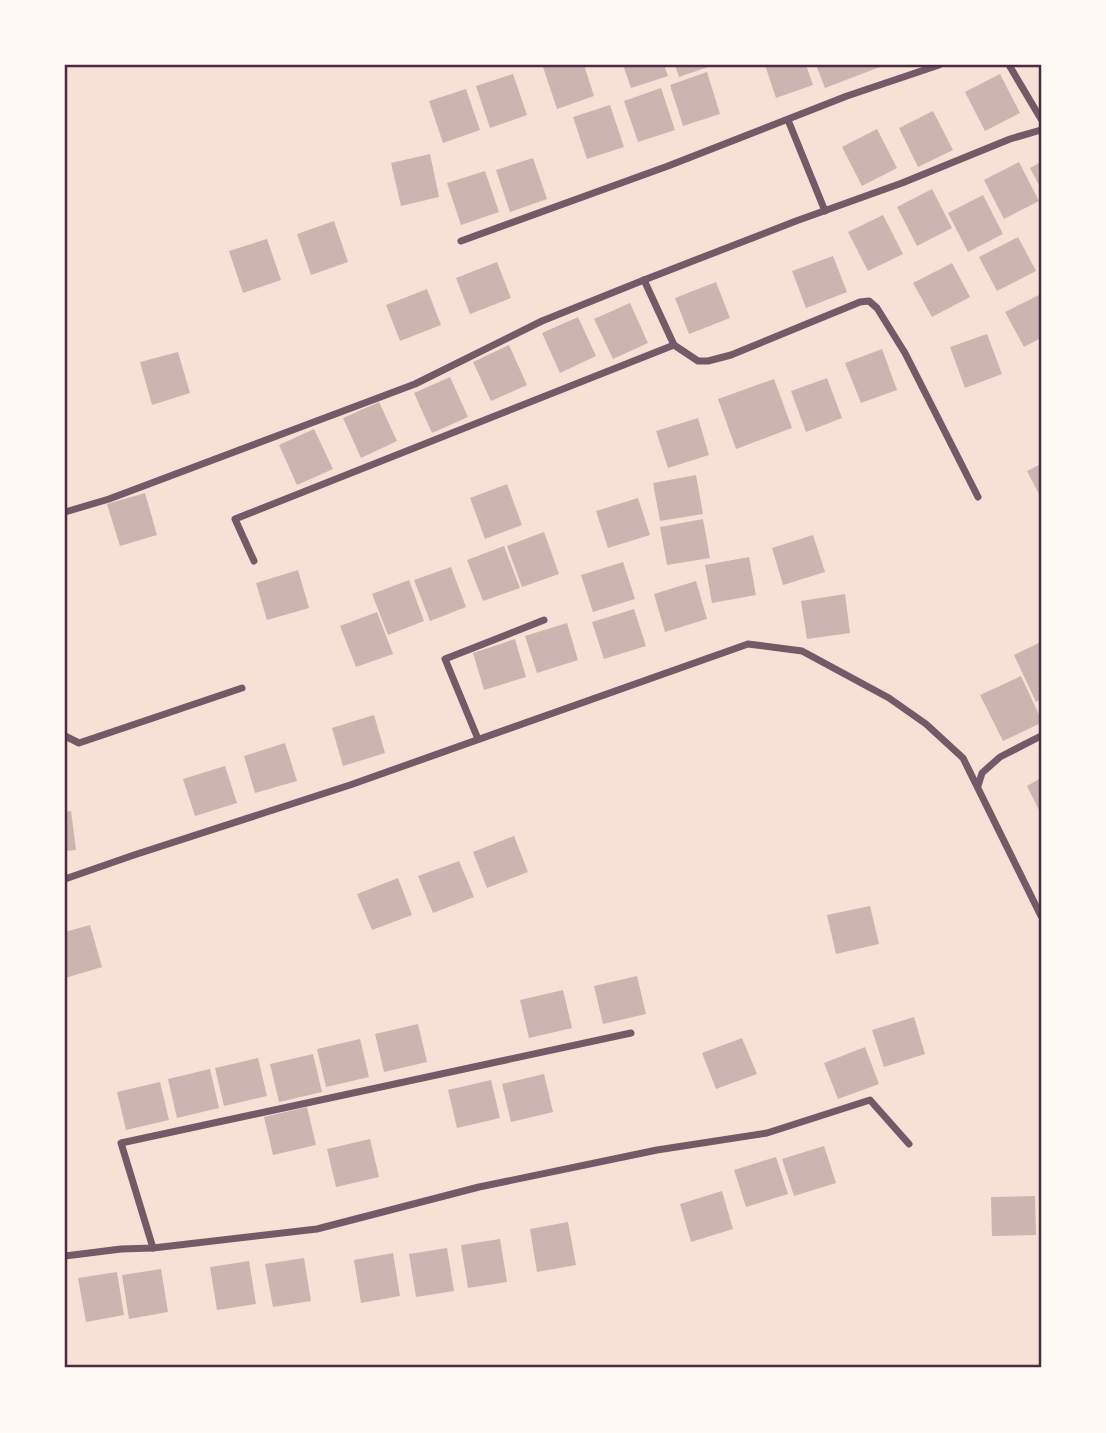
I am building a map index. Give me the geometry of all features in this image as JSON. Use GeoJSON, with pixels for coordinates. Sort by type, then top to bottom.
{"type":"FeatureCollection","features":[{"type":"Feature","properties":{"kind":"street"},"geometry":{"type":"LineString","coordinates":[[461,241],[668,166],[847,96],[939,65]]}},
{"type":"Feature","properties":{"kind":"street"},"geometry":{"type":"LineString","coordinates":[[1009,65],[1041,119]]}},
{"type":"Feature","properties":{"kind":"street"},"geometry":{"type":"LineString","coordinates":[[788,120],[825,211]]}},
{"type":"Feature","properties":{"kind":"street"},"geometry":{"type":"LineString","coordinates":[[65,512],[109,499],[415,384],[542,321],[1010,139],[1041,130]]}},
{"type":"Feature","properties":{"kind":"street"},"geometry":{"type":"LineString","coordinates":[[644,280],[674,345],[698,361],[731,355],[860,302],[869,301],[877,308],[905,353],[978,497]]}},
{"type":"Feature","properties":{"kind":"street"},"geometry":{"type":"LineString","coordinates":[[254,561],[235,519],[674,345]]}},
{"type":"Feature","properties":{"kind":"street"},"geometry":{"type":"LineString","coordinates":[[478,739],[444,659],[544,620]]}},
{"type":"Feature","properties":{"kind":"street"},"geometry":{"type":"LineString","coordinates":[[65,879],[350,785],[748,644],[802,651],[889,698],[945,740],[962,758],[978,787],[1041,916]]}},
{"type":"Feature","properties":{"kind":"street"},"geometry":{"type":"LineString","coordinates":[[65,736],[79,743],[242,688]]}},
{"type":"Feature","properties":{"kind":"street"},"geometry":{"type":"LineString","coordinates":[[978,787],[982,773],[1000,757],[1041,736]]}},
{"type":"Feature","properties":{"kind":"street"},"geometry":{"type":"LineString","coordinates":[[153,1248],[121,1143],[631,1033]]}},
{"type":"Feature","properties":{"kind":"street"},"geometry":{"type":"LineString","coordinates":[[65,1256],[317,1229],[479,1187],[657,1150],[767,1133],[870,1100],[909,1144]]}},
{"type":"Feature","properties":{"kind":"building"},"geometry":{"type":"Polygon","coordinates":[[[584,65],[594,96],[557,109],[543,67],[584,65]]]}},
{"type":"Feature","properties":{"kind":"building"},"geometry":{"type":"Polygon","coordinates":[[[623,65],[664,65],[668,76],[631,88],[623,65]]]}},
{"type":"Feature","properties":{"kind":"building"},"geometry":{"type":"Polygon","coordinates":[[[675,65],[714,65],[679,77],[675,65]]]}},
{"type":"Feature","properties":{"kind":"building"},"geometry":{"type":"Polygon","coordinates":[[[765,65],[806,65],[813,85],[776,98],[765,65]]]}},
{"type":"Feature","properties":{"kind":"building"},"geometry":{"type":"Polygon","coordinates":[[[816,65],[885,65],[825,88],[816,65]]]}},
{"type":"Feature","properties":{"kind":"building"},"geometry":{"type":"Polygon","coordinates":[[[707,72],[720,114],[683,126],[670,85],[707,72]]]}},
{"type":"Feature","properties":{"kind":"building"},"geometry":{"type":"Polygon","coordinates":[[[513,74],[527,115],[490,128],[476,86],[513,74]]]}},
{"type":"Feature","properties":{"kind":"building"},"geometry":{"type":"Polygon","coordinates":[[[1000,74],[1020,113],[985,131],[965,92],[1000,74]]]}},
{"type":"Feature","properties":{"kind":"building"},"geometry":{"type":"Polygon","coordinates":[[[661,88],[675,130],[638,142],[624,101],[661,88]]]}},
{"type":"Feature","properties":{"kind":"building"},"geometry":{"type":"Polygon","coordinates":[[[466,89],[480,130],[443,143],[429,101],[466,89]]]}},
{"type":"Feature","properties":{"kind":"building"},"geometry":{"type":"Polygon","coordinates":[[[610,105],[624,147],[587,159],[573,117],[610,105]]]}},
{"type":"Feature","properties":{"kind":"building"},"geometry":{"type":"Polygon","coordinates":[[[933,111],[953,150],[918,167],[899,128],[933,111]]]}},
{"type":"Feature","properties":{"kind":"building"},"geometry":{"type":"Polygon","coordinates":[[[877,129],[897,168],[862,186],[842,147],[877,129]]]}},
{"type":"Feature","properties":{"kind":"building"},"geometry":{"type":"Polygon","coordinates":[[[430,154],[439,197],[401,206],[391,163],[430,154]]]}},
{"type":"Feature","properties":{"kind":"building"},"geometry":{"type":"Polygon","coordinates":[[[533,158],[547,199],[510,212],[496,170],[533,158]]]}},
{"type":"Feature","properties":{"kind":"building"},"geometry":{"type":"Polygon","coordinates":[[[1019,162],[1039,201],[1004,219],[984,180],[1019,162]]]}},
{"type":"Feature","properties":{"kind":"building"},"geometry":{"type":"Polygon","coordinates":[[[1041,162],[1041,189],[1030,168],[1041,162]]]}},
{"type":"Feature","properties":{"kind":"building"},"geometry":{"type":"Polygon","coordinates":[[[485,171],[499,212],[461,225],[447,183],[485,171]]]}},
{"type":"Feature","properties":{"kind":"building"},"geometry":{"type":"Polygon","coordinates":[[[932,189],[952,228],[917,246],[897,207],[932,189]]]}},
{"type":"Feature","properties":{"kind":"building"},"geometry":{"type":"Polygon","coordinates":[[[983,195],[1003,234],[968,252],[948,213],[983,195]]]}},
{"type":"Feature","properties":{"kind":"building"},"geometry":{"type":"Polygon","coordinates":[[[883,215],[903,254],[868,271],[848,232],[883,215]]]}},
{"type":"Feature","properties":{"kind":"building"},"geometry":{"type":"Polygon","coordinates":[[[334,221],[348,262],[311,275],[297,234],[334,221]]]}},
{"type":"Feature","properties":{"kind":"building"},"geometry":{"type":"Polygon","coordinates":[[[1018,237],[1036,271],[997,291],[979,257],[1018,237]]]}},
{"type":"Feature","properties":{"kind":"building"},"geometry":{"type":"Polygon","coordinates":[[[267,239],[281,280],[243,293],[229,251],[267,239]]]}},
{"type":"Feature","properties":{"kind":"building"},"geometry":{"type":"Polygon","coordinates":[[[833,256],[847,292],[806,308],[792,271],[833,256]]]}},
{"type":"Feature","properties":{"kind":"building"},"geometry":{"type":"Polygon","coordinates":[[[497,262],[511,298],[470,314],[456,278],[497,262]]]}},
{"type":"Feature","properties":{"kind":"building"},"geometry":{"type":"Polygon","coordinates":[[[952,263],[970,297],[932,317],[913,283],[952,263]]]}},
{"type":"Feature","properties":{"kind":"building"},"geometry":{"type":"Polygon","coordinates":[[[716,282],[730,318],[689,334],[675,298],[716,282]]]}},
{"type":"Feature","properties":{"kind":"building"},"geometry":{"type":"Polygon","coordinates":[[[427,289],[441,325],[400,341],[386,305],[427,289]]]}},
{"type":"Feature","properties":{"kind":"building"},"geometry":{"type":"Polygon","coordinates":[[[1041,294],[1041,338],[1024,347],[1005,312],[1041,294]]]}},
{"type":"Feature","properties":{"kind":"building"},"geometry":{"type":"Polygon","coordinates":[[[630,303],[648,343],[613,359],[594,319],[630,303]]]}},
{"type":"Feature","properties":{"kind":"building"},"geometry":{"type":"Polygon","coordinates":[[[578,317],[596,356],[560,373],[542,333],[578,317]]]}},
{"type":"Feature","properties":{"kind":"building"},"geometry":{"type":"Polygon","coordinates":[[[987,334],[1002,374],[965,388],[950,347],[987,334]]]}},
{"type":"Feature","properties":{"kind":"building"},"geometry":{"type":"Polygon","coordinates":[[[509,345],[527,385],[491,401],[473,362],[509,345]]]}},
{"type":"Feature","properties":{"kind":"building"},"geometry":{"type":"Polygon","coordinates":[[[882,349],[897,390],[861,403],[845,363],[882,349]]]}},
{"type":"Feature","properties":{"kind":"building"},"geometry":{"type":"Polygon","coordinates":[[[178,352],[190,393],[152,405],[140,362],[178,352]]]}},
{"type":"Feature","properties":{"kind":"building"},"geometry":{"type":"Polygon","coordinates":[[[450,377],[468,417],[432,433],[414,393],[450,377]]]}},
{"type":"Feature","properties":{"kind":"building"},"geometry":{"type":"Polygon","coordinates":[[[827,378],[842,418],[806,432],[791,391],[827,378]]]}},
{"type":"Feature","properties":{"kind":"building"},"geometry":{"type":"Polygon","coordinates":[[[774,379],[792,428],[736,449],[718,399],[774,379]]]}},
{"type":"Feature","properties":{"kind":"building"},"geometry":{"type":"Polygon","coordinates":[[[379,402],[397,441],[361,458],[343,418],[379,402]]]}},
{"type":"Feature","properties":{"kind":"building"},"geometry":{"type":"Polygon","coordinates":[[[698,418],[709,455],[668,468],[656,431],[698,418]]]}},
{"type":"Feature","properties":{"kind":"building"},"geometry":{"type":"Polygon","coordinates":[[[314,429],[333,469],[297,485],[279,445],[314,429]]]}},
{"type":"Feature","properties":{"kind":"building"},"geometry":{"type":"Polygon","coordinates":[[[1041,464],[1041,498],[1027,471],[1041,464]]]}},
{"type":"Feature","properties":{"kind":"building"},"geometry":{"type":"Polygon","coordinates":[[[696,475],[703,514],[660,521],[653,483],[696,475]]]}},
{"type":"Feature","properties":{"kind":"building"},"geometry":{"type":"Polygon","coordinates":[[[507,484],[522,525],[485,539],[470,498],[507,484]]]}},
{"type":"Feature","properties":{"kind":"building"},"geometry":{"type":"Polygon","coordinates":[[[145,493],[157,535],[120,546],[107,504],[145,493]]]}},
{"type":"Feature","properties":{"kind":"building"},"geometry":{"type":"Polygon","coordinates":[[[638,498],[650,535],[608,548],[596,511],[638,498]]]}},
{"type":"Feature","properties":{"kind":"building"},"geometry":{"type":"Polygon","coordinates":[[[703,519],[710,558],[667,565],[660,527],[703,519]]]}},
{"type":"Feature","properties":{"kind":"building"},"geometry":{"type":"Polygon","coordinates":[[[544,532],[559,574],[522,587],[507,546],[544,532]]]}},
{"type":"Feature","properties":{"kind":"building"},"geometry":{"type":"Polygon","coordinates":[[[813,535],[825,572],[783,585],[772,548],[813,535]]]}},
{"type":"Feature","properties":{"kind":"building"},"geometry":{"type":"Polygon","coordinates":[[[504,546],[520,588],[483,601],[467,560],[504,546]]]}},
{"type":"Feature","properties":{"kind":"building"},"geometry":{"type":"Polygon","coordinates":[[[749,557],[756,595],[712,603],[705,565],[749,557]]]}},
{"type":"Feature","properties":{"kind":"building"},"geometry":{"type":"Polygon","coordinates":[[[623,562],[635,599],[593,612],[581,575],[623,562]]]}},
{"type":"Feature","properties":{"kind":"building"},"geometry":{"type":"Polygon","coordinates":[[[451,567],[466,607],[430,621],[414,580],[451,567]]]}},
{"type":"Feature","properties":{"kind":"building"},"geometry":{"type":"Polygon","coordinates":[[[298,570],[309,608],[267,620],[256,583],[298,570]]]}},
{"type":"Feature","properties":{"kind":"building"},"geometry":{"type":"Polygon","coordinates":[[[409,580],[424,621],[388,635],[372,594],[409,580]]]}},
{"type":"Feature","properties":{"kind":"building"},"geometry":{"type":"Polygon","coordinates":[[[696,581],[707,619],[665,632],[654,594],[696,581]]]}},
{"type":"Feature","properties":{"kind":"building"},"geometry":{"type":"Polygon","coordinates":[[[845,594],[850,633],[807,639],[801,601],[845,594]]]}},
{"type":"Feature","properties":{"kind":"building"},"geometry":{"type":"Polygon","coordinates":[[[634,609],[646,646],[604,659],[592,622],[634,609]]]}},
{"type":"Feature","properties":{"kind":"building"},"geometry":{"type":"Polygon","coordinates":[[[377,612],[393,654],[356,667],[340,626],[377,612]]]}},
{"type":"Feature","properties":{"kind":"building"},"geometry":{"type":"Polygon","coordinates":[[[567,623],[578,660],[537,673],[525,636],[567,623]]]}},
{"type":"Feature","properties":{"kind":"building"},"geometry":{"type":"Polygon","coordinates":[[[515,639],[526,677],[484,690],[473,653],[515,639]]]}},
{"type":"Feature","properties":{"kind":"building"},"geometry":{"type":"Polygon","coordinates":[[[1041,642],[1041,699],[1036,702],[1014,655],[1041,642]]]}},
{"type":"Feature","properties":{"kind":"building"},"geometry":{"type":"Polygon","coordinates":[[[1021,676],[1041,723],[1003,741],[980,695],[1021,676]]]}},
{"type":"Feature","properties":{"kind":"building"},"geometry":{"type":"Polygon","coordinates":[[[374,715],[385,753],[343,766],[332,728],[374,715]]]}},
{"type":"Feature","properties":{"kind":"building"},"geometry":{"type":"Polygon","coordinates":[[[285,743],[297,781],[255,793],[244,756],[285,743]]]}},
{"type":"Feature","properties":{"kind":"building"},"geometry":{"type":"Polygon","coordinates":[[[225,766],[237,803],[195,816],[183,779],[225,766]]]}},
{"type":"Feature","properties":{"kind":"building"},"geometry":{"type":"Polygon","coordinates":[[[1041,778],[1041,814],[1027,786],[1041,778]]]}},
{"type":"Feature","properties":{"kind":"building"},"geometry":{"type":"Polygon","coordinates":[[[71,811],[76,850],[65,851],[65,812],[71,811]]]}},
{"type":"Feature","properties":{"kind":"building"},"geometry":{"type":"Polygon","coordinates":[[[514,836],[528,872],[487,888],[473,852],[514,836]]]}},
{"type":"Feature","properties":{"kind":"building"},"geometry":{"type":"Polygon","coordinates":[[[459,861],[474,897],[433,913],[418,876],[459,861]]]}},
{"type":"Feature","properties":{"kind":"building"},"geometry":{"type":"Polygon","coordinates":[[[398,878],[412,915],[372,930],[357,894],[398,878]]]}},
{"type":"Feature","properties":{"kind":"building"},"geometry":{"type":"Polygon","coordinates":[[[870,906],[879,944],[836,954],[827,915],[870,906]]]}},
{"type":"Feature","properties":{"kind":"building"},"geometry":{"type":"Polygon","coordinates":[[[90,925],[102,967],[65,978],[65,932],[90,925]]]}},
{"type":"Feature","properties":{"kind":"building"},"geometry":{"type":"Polygon","coordinates":[[[637,976],[646,1014],[603,1024],[594,986],[637,976]]]}},
{"type":"Feature","properties":{"kind":"building"},"geometry":{"type":"Polygon","coordinates":[[[563,990],[572,1028],[529,1038],[520,1000],[563,990]]]}},
{"type":"Feature","properties":{"kind":"building"},"geometry":{"type":"Polygon","coordinates":[[[914,1017],[925,1054],[884,1067],[872,1030],[914,1017]]]}},
{"type":"Feature","properties":{"kind":"building"},"geometry":{"type":"Polygon","coordinates":[[[418,1024],[427,1062],[384,1072],[375,1034],[418,1024]]]}},
{"type":"Feature","properties":{"kind":"building"},"geometry":{"type":"Polygon","coordinates":[[[742,1038],[757,1074],[716,1089],[702,1053],[742,1038]]]}},
{"type":"Feature","properties":{"kind":"building"},"geometry":{"type":"Polygon","coordinates":[[[360,1039],[369,1077],[326,1087],[317,1049],[360,1039]]]}},
{"type":"Feature","properties":{"kind":"building"},"geometry":{"type":"Polygon","coordinates":[[[865,1047],[879,1084],[838,1099],[824,1063],[865,1047]]]}},
{"type":"Feature","properties":{"kind":"building"},"geometry":{"type":"Polygon","coordinates":[[[313,1054],[322,1092],[279,1102],[270,1064],[313,1054]]]}},
{"type":"Feature","properties":{"kind":"building"},"geometry":{"type":"Polygon","coordinates":[[[258,1058],[267,1096],[224,1106],[215,1068],[258,1058]]]}},
{"type":"Feature","properties":{"kind":"building"},"geometry":{"type":"Polygon","coordinates":[[[210,1069],[219,1108],[177,1118],[168,1079],[210,1069]]]}},
{"type":"Feature","properties":{"kind":"building"},"geometry":{"type":"Polygon","coordinates":[[[544,1074],[553,1112],[511,1122],[502,1084],[544,1074]]]}},
{"type":"Feature","properties":{"kind":"building"},"geometry":{"type":"Polygon","coordinates":[[[491,1080],[500,1118],[457,1128],[448,1090],[491,1080]]]}},
{"type":"Feature","properties":{"kind":"building"},"geometry":{"type":"Polygon","coordinates":[[[160,1082],[169,1120],[126,1130],[117,1092],[160,1082]]]}},
{"type":"Feature","properties":{"kind":"building"},"geometry":{"type":"Polygon","coordinates":[[[307,1107],[316,1145],[273,1155],[264,1117],[307,1107]]]}},
{"type":"Feature","properties":{"kind":"building"},"geometry":{"type":"Polygon","coordinates":[[[370,1139],[379,1177],[336,1187],[327,1149],[370,1139]]]}},
{"type":"Feature","properties":{"kind":"building"},"geometry":{"type":"Polygon","coordinates":[[[824,1146],[836,1183],[794,1196],[782,1159],[824,1146]]]}},
{"type":"Feature","properties":{"kind":"building"},"geometry":{"type":"Polygon","coordinates":[[[776,1157],[788,1194],[746,1207],[734,1170],[776,1157]]]}},
{"type":"Feature","properties":{"kind":"building"},"geometry":{"type":"Polygon","coordinates":[[[722,1191],[733,1229],[691,1242],[680,1204],[722,1191]]]}},
{"type":"Feature","properties":{"kind":"building"},"geometry":{"type":"Polygon","coordinates":[[[1035,1196],[1036,1235],[992,1236],[991,1197],[1035,1196]]]}},
{"type":"Feature","properties":{"kind":"building"},"geometry":{"type":"Polygon","coordinates":[[[568,1222],[576,1265],[537,1272],[530,1229],[568,1222]]]}},
{"type":"Feature","properties":{"kind":"building"},"geometry":{"type":"Polygon","coordinates":[[[500,1239],[507,1282],[468,1288],[461,1245],[500,1239]]]}},
{"type":"Feature","properties":{"kind":"building"},"geometry":{"type":"Polygon","coordinates":[[[447,1248],[454,1291],[416,1297],[409,1254],[447,1248]]]}},
{"type":"Feature","properties":{"kind":"building"},"geometry":{"type":"Polygon","coordinates":[[[393,1253],[400,1296],[361,1303],[354,1260],[393,1253]]]}},
{"type":"Feature","properties":{"kind":"building"},"geometry":{"type":"Polygon","coordinates":[[[304,1258],[311,1301],[273,1307],[265,1264],[304,1258]]]}},
{"type":"Feature","properties":{"kind":"building"},"geometry":{"type":"Polygon","coordinates":[[[249,1261],[256,1304],[217,1310],[210,1267],[249,1261]]]}},
{"type":"Feature","properties":{"kind":"building"},"geometry":{"type":"Polygon","coordinates":[[[161,1269],[168,1312],[129,1319],[122,1275],[161,1269]]]}},
{"type":"Feature","properties":{"kind":"building"},"geometry":{"type":"Polygon","coordinates":[[[117,1272],[124,1315],[86,1322],[78,1278],[117,1272]]]}}]}
